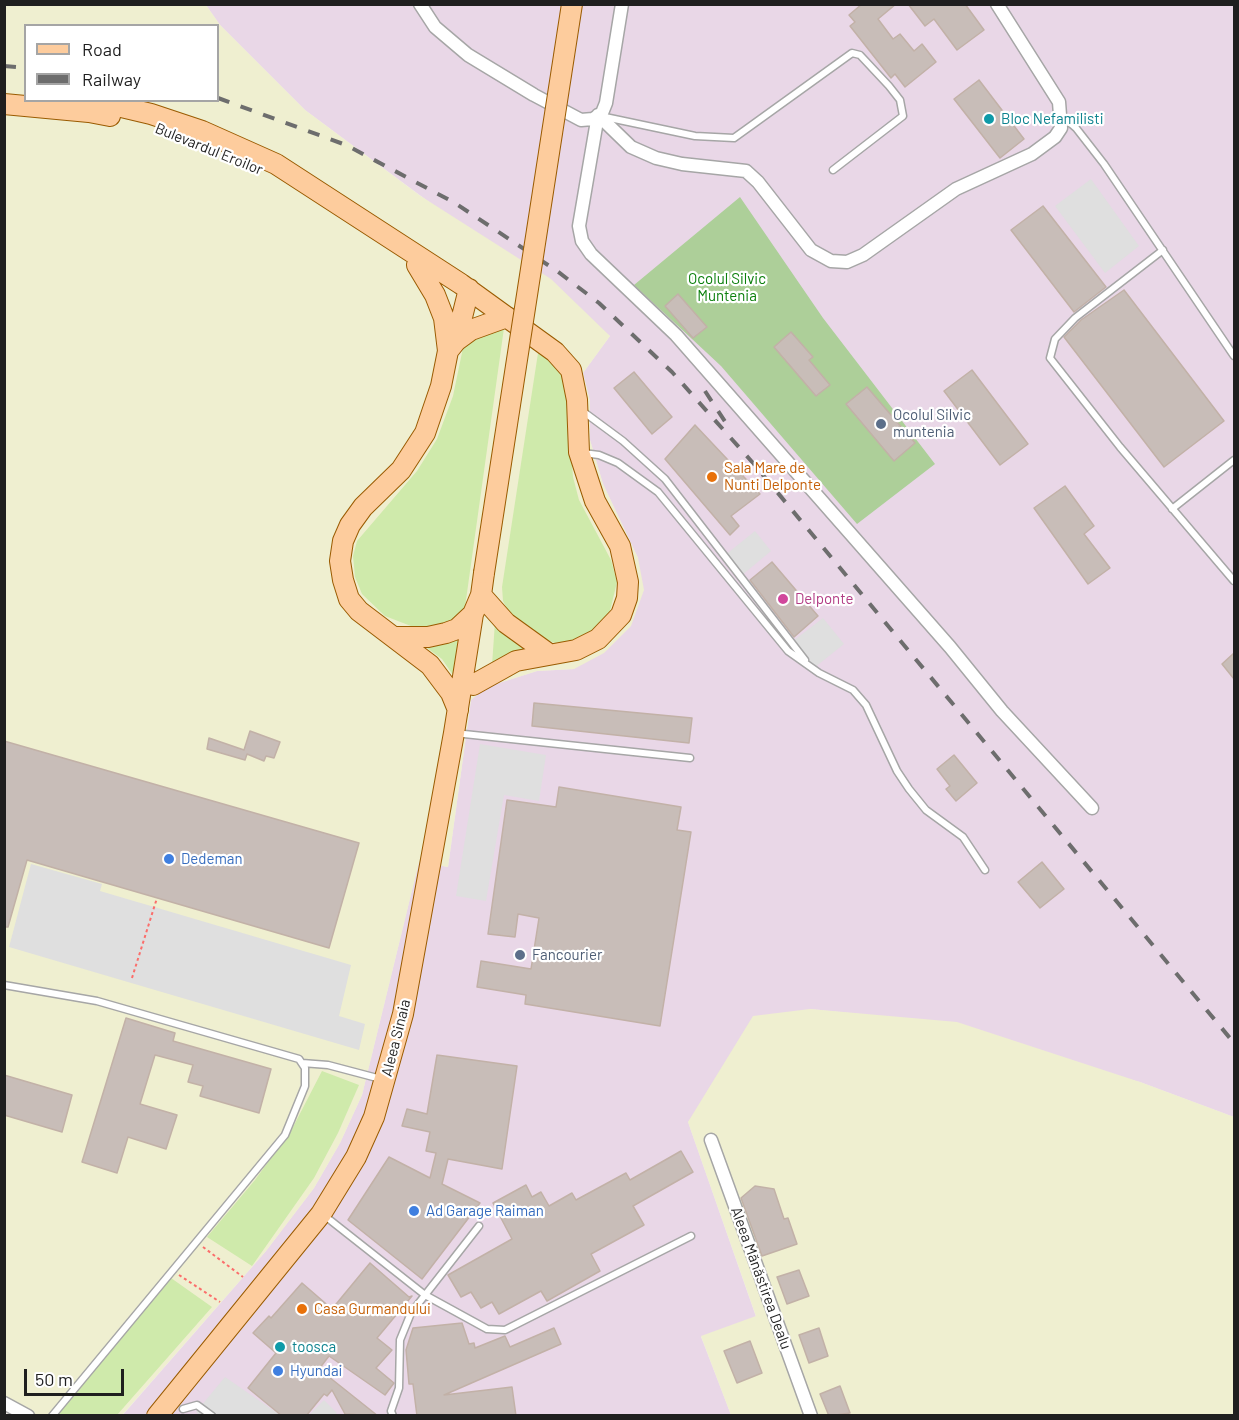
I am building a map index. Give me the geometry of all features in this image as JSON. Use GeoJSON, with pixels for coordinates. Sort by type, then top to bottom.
{"type":"FeatureCollection","features":[{"type":"Feature","properties":{"kind":"main road","name":"Aleea Sinaia"},"geometry":{"type":"LineString","coordinates":[[157,1416],[321,1214],[368,1132],[386,1081],[408,991],[473,614],[481,595],[572,4]]}},
{"type":"Feature","properties":{"kind":"main road"},"geometry":{"type":"LineString","coordinates":[[4,92],[24,93]]}},
{"type":"Feature","properties":{"kind":"main road","name":"Bulevardul Eroilor"},"geometry":{"type":"LineString","coordinates":[[100,102],[192,127],[267,160],[314,186],[463,285],[563,359],[575,381],[579,452],[596,501],[620,546],[628,582],[627,598],[621,615],[598,639],[576,650],[516,661],[473,685]]}},
{"type":"Feature","properties":{"kind":"main road","name":"Bulevardul Eroilor"},"geometry":{"type":"LineString","coordinates":[[4,104],[89,112],[150,125],[198,141],[270,173],[417,266],[463,285]]}},
{"type":"Feature","properties":{"kind":"main road"},"geometry":{"type":"LineString","coordinates":[[417,266],[435,295],[452,346]]}},
{"type":"Feature","properties":{"kind":"main road"},"geometry":{"type":"LineString","coordinates":[[444,318],[463,285]]}},
{"type":"Feature","properties":{"kind":"main road"},"geometry":{"type":"LineString","coordinates":[[458,710],[451,693],[430,665],[370,622],[349,599],[340,561],[343,542],[357,516],[401,470],[425,433],[436,404],[452,346],[463,285]]}},
{"type":"Feature","properties":{"kind":"main road"},"geometry":{"type":"LineString","coordinates":[[452,346],[471,330],[507,317]]}},
{"type":"Feature","properties":{"kind":"main road","name":"Aleea Sinaia"},"geometry":{"type":"LineString","coordinates":[[178,1412],[330,1220],[374,1145],[398,1082],[423,974],[473,685],[484,616],[481,595]]}},
{"type":"Feature","properties":{"kind":"main road"},"geometry":{"type":"LineString","coordinates":[[481,595],[506,623],[549,654]]}},
{"type":"Feature","properties":{"kind":"main road"},"geometry":{"type":"LineString","coordinates":[[394,637],[428,637],[446,633],[457,629],[473,614]]}},
{"type":"Feature","properties":{"kind":"street"},"geometry":{"type":"LineString","coordinates":[[420,4],[435,27],[468,55],[581,120],[593,119],[606,103],[621,4]]}},
{"type":"Feature","properties":{"kind":"street"},"geometry":{"type":"LineString","coordinates":[[598,115],[631,147],[656,158],[682,164],[746,171],[758,182],[811,250],[831,261],[846,262],[863,255],[956,189],[1032,154],[1055,137],[1061,128],[1062,116],[1059,102],[997,4]]}},
{"type":"Feature","properties":{"kind":"street"},"geometry":{"type":"LineString","coordinates":[[598,115],[579,226],[582,241],[591,254],[676,335],[942,638],[1002,711],[1092,808]]}},
{"type":"Feature","properties":{"kind":"street","name":"Aleea Mănăstirea Dealu"},"geometry":{"type":"LineString","coordinates":[[711,1140],[811,1416]]}},
{"type":"Feature","properties":{"kind":"street"},"geometry":{"type":"LineString","coordinates":[[4,1403],[28,1416]]}},
{"type":"Feature","properties":{"kind":"lane"},"geometry":{"type":"LineString","coordinates":[[598,115],[623,123],[695,136],[734,138],[852,53],[860,55],[889,86],[900,100],[903,117],[833,170]]}},
{"type":"Feature","properties":{"kind":"lane"},"geometry":{"type":"LineString","coordinates":[[1062,116],[1091,146],[1234,356]]}},
{"type":"Feature","properties":{"kind":"lane"},"geometry":{"type":"LineString","coordinates":[[1163,250],[1075,318],[1055,339],[1050,358],[1172,509],[1234,581]]}},
{"type":"Feature","properties":{"kind":"lane"},"geometry":{"type":"LineString","coordinates":[[577,408],[623,441],[665,479],[809,666]]}},
{"type":"Feature","properties":{"kind":"lane"},"geometry":{"type":"LineString","coordinates":[[579,452],[599,455],[618,464],[658,492],[788,651],[809,666],[853,690],[866,705],[897,771],[909,789],[926,810],[963,837],[985,870]]}},
{"type":"Feature","properties":{"kind":"lane"},"geometry":{"type":"LineString","coordinates":[[1172,509],[1234,460]]}},
{"type":"Feature","properties":{"kind":"lane"},"geometry":{"type":"LineString","coordinates":[[464,734],[690,758]]}},
{"type":"Feature","properties":{"kind":"lane"},"geometry":{"type":"LineString","coordinates":[[4,985],[97,1002],[299,1059],[302,1063],[305,1086],[285,1134],[52,1416]]}},
{"type":"Feature","properties":{"kind":"lane"},"geometry":{"type":"LineString","coordinates":[[302,1063],[328,1065],[386,1081]]}},
{"type":"Feature","properties":{"kind":"lane"},"geometry":{"type":"LineString","coordinates":[[330,1220],[424,1295],[488,1329],[505,1330],[691,1236]]}},
{"type":"Feature","properties":{"kind":"lane"},"geometry":{"type":"LineString","coordinates":[[393,1416],[391,1411],[399,1388],[400,1340],[411,1313],[479,1226]]}},
{"type":"Feature","properties":{"kind":"lane"},"geometry":{"type":"LineString","coordinates":[[178,1412],[197,1405],[213,1416]]}},
{"type":"Feature","properties":{"kind":"path"},"geometry":{"type":"LineString","coordinates":[[132,978],[157,898]]}},
{"type":"Feature","properties":{"kind":"path"},"geometry":{"type":"LineString","coordinates":[[196,1241],[243,1277]]}},
{"type":"Feature","properties":{"kind":"path"},"geometry":{"type":"LineString","coordinates":[[172,1270],[220,1302]]}},
{"type":"Feature","properties":{"kind":"shaded area"},"geometry":{"type":"Polygon","coordinates":[[[206,5],[1234,5],[1234,1117],[1140,1082],[879,1016],[810,1009],[688,1122],[756,1317],[701,1337],[731,1415],[122,1416],[266,1251],[314,1188],[340,1143],[362,1095],[419,861],[448,867],[471,700],[483,690],[496,684],[537,671],[574,669],[638,558],[603,484],[590,440],[590,401],[583,373],[610,336],[305,110],[220,25],[206,5]]]}},
{"type":"Feature","properties":{"kind":"shaded area"},"geometry":{"type":"Polygon","coordinates":[[[1091,179],[1139,246],[1105,273],[1055,206],[1091,179]]]}},
{"type":"Feature","properties":{"kind":"shaded area"},"geometry":{"type":"Polygon","coordinates":[[[755,531],[771,551],[741,576],[724,556],[755,531]]]}},
{"type":"Feature","properties":{"kind":"shaded area"},"geometry":{"type":"Polygon","coordinates":[[[823,618],[844,644],[814,668],[793,641],[823,618]]]}},
{"type":"Feature","properties":{"kind":"shaded area"},"geometry":{"type":"Polygon","coordinates":[[[480,744],[546,755],[539,801],[504,795],[486,901],[456,896],[480,744]]]}},
{"type":"Feature","properties":{"kind":"shaded area"},"geometry":{"type":"Polygon","coordinates":[[[31,864],[102,884],[100,891],[351,965],[339,1016],[365,1024],[359,1050],[9,947],[31,864]]]}},
{"type":"Feature","properties":{"kind":"shaded area"},"geometry":{"type":"Polygon","coordinates":[[[225,1377],[280,1415],[201,1416],[196,1412],[225,1377]]]}},
{"type":"Feature","properties":{"kind":"shaded area"},"geometry":{"type":"Polygon","coordinates":[[[324,1400],[337,1413],[309,1415],[324,1400]]]}},
{"type":"Feature","properties":{"kind":"green space"},"geometry":{"type":"Polygon","coordinates":[[[4,5],[206,5],[220,25],[305,110],[419,195],[551,279],[610,336],[583,373],[590,401],[590,440],[603,484],[638,558],[644,590],[631,626],[604,653],[574,669],[537,671],[496,684],[483,690],[471,700],[448,867],[419,862],[362,1095],[340,1143],[314,1188],[266,1251],[122,1415],[13,1416],[5,1411],[4,5]]]}},
{"type":"Feature","properties":{"kind":"green space","name":"Ocolul Silvic Muntenia"},"geometry":{"type":"Polygon","coordinates":[[[740,197],[823,318],[935,464],[857,524],[721,366],[634,285],[740,197]]]}},
{"type":"Feature","properties":{"kind":"green space"},"geometry":{"type":"Polygon","coordinates":[[[504,328],[465,607],[458,619],[433,630],[416,628],[385,616],[362,594],[355,577],[353,556],[357,541],[417,471],[437,439],[453,396],[464,343],[504,328]]]}},
{"type":"Feature","properties":{"kind":"green space"},"geometry":{"type":"Polygon","coordinates":[[[538,353],[546,355],[561,371],[566,390],[573,477],[579,500],[611,560],[617,582],[610,611],[599,626],[580,639],[555,643],[532,634],[511,616],[503,601],[502,587],[538,353]]]}},
{"type":"Feature","properties":{"kind":"green space"},"geometry":{"type":"Polygon","coordinates":[[[495,622],[531,651],[492,665],[495,622]]]}},
{"type":"Feature","properties":{"kind":"green space"},"geometry":{"type":"Polygon","coordinates":[[[459,636],[455,678],[442,659],[423,645],[459,636]]]}},
{"type":"Feature","properties":{"kind":"green space"},"geometry":{"type":"Polygon","coordinates":[[[810,1009],[957,1022],[1140,1082],[1234,1117],[1234,1415],[731,1415],[701,1336],[756,1316],[688,1122],[753,1016],[810,1009]]]}},
{"type":"Feature","properties":{"kind":"green space"},"geometry":{"type":"Polygon","coordinates":[[[322,1071],[359,1085],[338,1133],[314,1178],[252,1266],[207,1237],[255,1180],[292,1129],[322,1071]]]}},
{"type":"Feature","properties":{"kind":"green space"},"geometry":{"type":"Polygon","coordinates":[[[171,1278],[212,1307],[117,1415],[59,1415],[59,1412],[171,1278]]]}},
{"type":"Feature","properties":{"kind":"building"},"geometry":{"type":"Polygon","coordinates":[[[862,4],[896,4],[878,19],[893,39],[900,34],[914,51],[922,44],[936,62],[905,87],[895,74],[891,78],[850,26],[855,22],[849,15],[862,4]]]}},
{"type":"Feature","properties":{"kind":"building"},"geometry":{"type":"Polygon","coordinates":[[[908,4],[965,4],[984,30],[957,50],[934,19],[925,26],[908,4]]]}},
{"type":"Feature","properties":{"kind":"building","name":"Bloc Nefamilisti"},"geometry":{"type":"Polygon","coordinates":[[[979,80],[1024,139],[1000,158],[954,99],[979,80]]]}},
{"type":"Feature","properties":{"kind":"building"},"geometry":{"type":"Polygon","coordinates":[[[1043,206],[1106,287],[1074,312],[1011,230],[1043,206]]]}},
{"type":"Feature","properties":{"kind":"building"},"geometry":{"type":"Polygon","coordinates":[[[1124,290],[1224,421],[1164,467],[1064,337],[1081,320],[1124,290]]]}},
{"type":"Feature","properties":{"kind":"building"},"geometry":{"type":"Polygon","coordinates":[[[678,294],[707,327],[693,338],[665,306],[678,294]]]}},
{"type":"Feature","properties":{"kind":"building"},"geometry":{"type":"Polygon","coordinates":[[[791,332],[813,357],[809,360],[830,385],[816,396],[774,347],[791,332]]]}},
{"type":"Feature","properties":{"kind":"building"},"geometry":{"type":"Polygon","coordinates":[[[972,370],[1028,444],[1000,465],[944,391],[972,370]]]}},
{"type":"Feature","properties":{"kind":"building"},"geometry":{"type":"Polygon","coordinates":[[[634,372],[672,417],[652,434],[614,388],[634,372]]]}},
{"type":"Feature","properties":{"kind":"building","name":"Ocolul Silvic muntenia"},"geometry":{"type":"Polygon","coordinates":[[[867,387],[915,443],[894,461],[846,404],[867,387]]]}},
{"type":"Feature","properties":{"kind":"building","name":"Sala Mare de Nunti Delponte"},"geometry":{"type":"Polygon","coordinates":[[[695,425],[760,494],[731,516],[739,526],[730,535],[665,459],[695,425]]]}},
{"type":"Feature","properties":{"kind":"building"},"geometry":{"type":"Polygon","coordinates":[[[1065,486],[1094,526],[1084,534],[1110,568],[1088,584],[1034,508],[1065,486]]]}},
{"type":"Feature","properties":{"kind":"building","name":"Delponte"},"geometry":{"type":"Polygon","coordinates":[[[772,562],[818,616],[794,637],[750,580],[772,562]]]}},
{"type":"Feature","properties":{"kind":"building"},"geometry":{"type":"Polygon","coordinates":[[[1234,653],[1234,679],[1222,664],[1234,653]]]}},
{"type":"Feature","properties":{"kind":"building"},"geometry":{"type":"Polygon","coordinates":[[[534,703],[692,718],[689,743],[532,726],[534,703]]]}},
{"type":"Feature","properties":{"kind":"building"},"geometry":{"type":"Polygon","coordinates":[[[250,731],[280,742],[274,758],[266,756],[264,761],[247,754],[245,760],[207,749],[209,738],[244,750],[250,731]]]}},
{"type":"Feature","properties":{"kind":"building"},"geometry":{"type":"Polygon","coordinates":[[[4,741],[359,843],[329,948],[27,860],[8,927],[4,927],[4,741]]]}},
{"type":"Feature","properties":{"kind":"building"},"geometry":{"type":"Polygon","coordinates":[[[954,755],[977,783],[956,801],[946,789],[950,786],[937,769],[954,755]]]}},
{"type":"Feature","properties":{"kind":"building"},"geometry":{"type":"Polygon","coordinates":[[[559,787],[681,807],[677,830],[691,832],[660,1026],[525,1004],[526,995],[477,987],[481,961],[531,969],[539,918],[518,914],[515,937],[488,934],[507,800],[556,807],[559,787]]]}},
{"type":"Feature","properties":{"kind":"building"},"geometry":{"type":"Polygon","coordinates":[[[1042,862],[1064,889],[1040,908],[1018,882],[1042,862]]]}},
{"type":"Feature","properties":{"kind":"building"},"geometry":{"type":"Polygon","coordinates":[[[126,1018],[175,1033],[173,1041],[271,1069],[259,1113],[200,1096],[203,1086],[188,1082],[193,1065],[155,1055],[140,1104],[177,1115],[166,1149],[128,1137],[117,1173],[82,1162],[126,1018]]]}},
{"type":"Feature","properties":{"kind":"building"},"geometry":{"type":"Polygon","coordinates":[[[437,1055],[517,1066],[502,1169],[448,1159],[442,1184],[480,1203],[422,1279],[348,1220],[389,1157],[430,1178],[436,1153],[426,1151],[430,1132],[402,1126],[407,1109],[427,1114],[437,1055]]]}},
{"type":"Feature","properties":{"kind":"building"},"geometry":{"type":"Polygon","coordinates":[[[4,1075],[72,1095],[62,1132],[4,1115],[4,1075]]]}},
{"type":"Feature","properties":{"kind":"building"},"geometry":{"type":"Polygon","coordinates":[[[681,1151],[693,1172],[633,1206],[644,1225],[591,1254],[600,1271],[547,1301],[541,1291],[499,1314],[492,1302],[481,1308],[471,1292],[461,1297],[448,1275],[512,1239],[493,1203],[526,1185],[532,1197],[541,1192],[549,1206],[572,1193],[576,1200],[626,1173],[630,1180],[681,1151]]]}},
{"type":"Feature","properties":{"kind":"building"},"geometry":{"type":"Polygon","coordinates":[[[755,1186],[774,1189],[784,1219],[788,1218],[797,1244],[762,1256],[741,1198],[755,1186]]]}},
{"type":"Feature","properties":{"kind":"building"},"geometry":{"type":"Polygon","coordinates":[[[370,1263],[409,1297],[412,1296],[377,1338],[392,1350],[376,1368],[394,1383],[385,1395],[329,1356],[319,1369],[378,1416],[345,1414],[332,1390],[327,1396],[324,1394],[306,1416],[282,1416],[248,1388],[276,1353],[253,1333],[269,1316],[271,1318],[302,1283],[332,1309],[370,1263]]]}},
{"type":"Feature","properties":{"kind":"building"},"geometry":{"type":"Polygon","coordinates":[[[799,1270],[809,1296],[787,1304],[777,1277],[799,1270]]]}},
{"type":"Feature","properties":{"kind":"building"},"geometry":{"type":"Polygon","coordinates":[[[462,1323],[469,1344],[474,1343],[475,1348],[505,1336],[510,1347],[554,1328],[561,1344],[444,1395],[512,1387],[516,1416],[417,1416],[413,1384],[409,1384],[406,1350],[413,1328],[462,1323]]]}},
{"type":"Feature","properties":{"kind":"building"},"geometry":{"type":"Polygon","coordinates":[[[819,1328],[828,1356],[809,1363],[799,1335],[819,1328]]]}},
{"type":"Feature","properties":{"kind":"building"},"geometry":{"type":"Polygon","coordinates":[[[750,1341],[762,1373],[737,1383],[724,1351],[750,1341]]]}},
{"type":"Feature","properties":{"kind":"building"},"geometry":{"type":"Polygon","coordinates":[[[840,1386],[850,1413],[829,1416],[820,1394],[840,1386]]]}},
{"type":"Feature","properties":{"kind":"railway"},"geometry":{"type":"LineString","coordinates":[[4,66],[24,68]]}},
{"type":"Feature","properties":{"kind":"railway"},"geometry":{"type":"LineString","coordinates":[[219,98],[346,145],[455,203],[557,271],[599,303],[672,372],[753,463],[1234,1043]]}},
{"type":"Feature","properties":{"kind":"railway"},"geometry":{"type":"LineString","coordinates":[[705,391],[728,426]]}},
{"type":"Feature","properties":{"kind":"place","name":"Bloc Nefamilisti"},"geometry":{"type":"Point","coordinates":[989,119]}},
{"type":"Feature","properties":{"kind":"place","name":"Ocolul Silvic muntenia"},"geometry":{"type":"Point","coordinates":[881,424]}},
{"type":"Feature","properties":{"kind":"place","name":"Sala Mare de Nunti Delponte"},"geometry":{"type":"Point","coordinates":[712,477]}},
{"type":"Feature","properties":{"kind":"place","name":"Delponte"},"geometry":{"type":"Point","coordinates":[783,599]}},
{"type":"Feature","properties":{"kind":"place","name":"Dedeman"},"geometry":{"type":"Point","coordinates":[169,859]}},
{"type":"Feature","properties":{"kind":"place","name":"Fancourier"},"geometry":{"type":"Point","coordinates":[520,955]}},
{"type":"Feature","properties":{"kind":"place","name":"Ad Garage Raiman"},"geometry":{"type":"Point","coordinates":[414,1211]}},
{"type":"Feature","properties":{"kind":"place","name":"Casa Gurmandului"},"geometry":{"type":"Point","coordinates":[302,1309]}},
{"type":"Feature","properties":{"kind":"place","name":"toosca"},"geometry":{"type":"Point","coordinates":[280,1347]}},
{"type":"Feature","properties":{"kind":"place","name":"Hyundai"},"geometry":{"type":"Point","coordinates":[278,1371]}}]}
